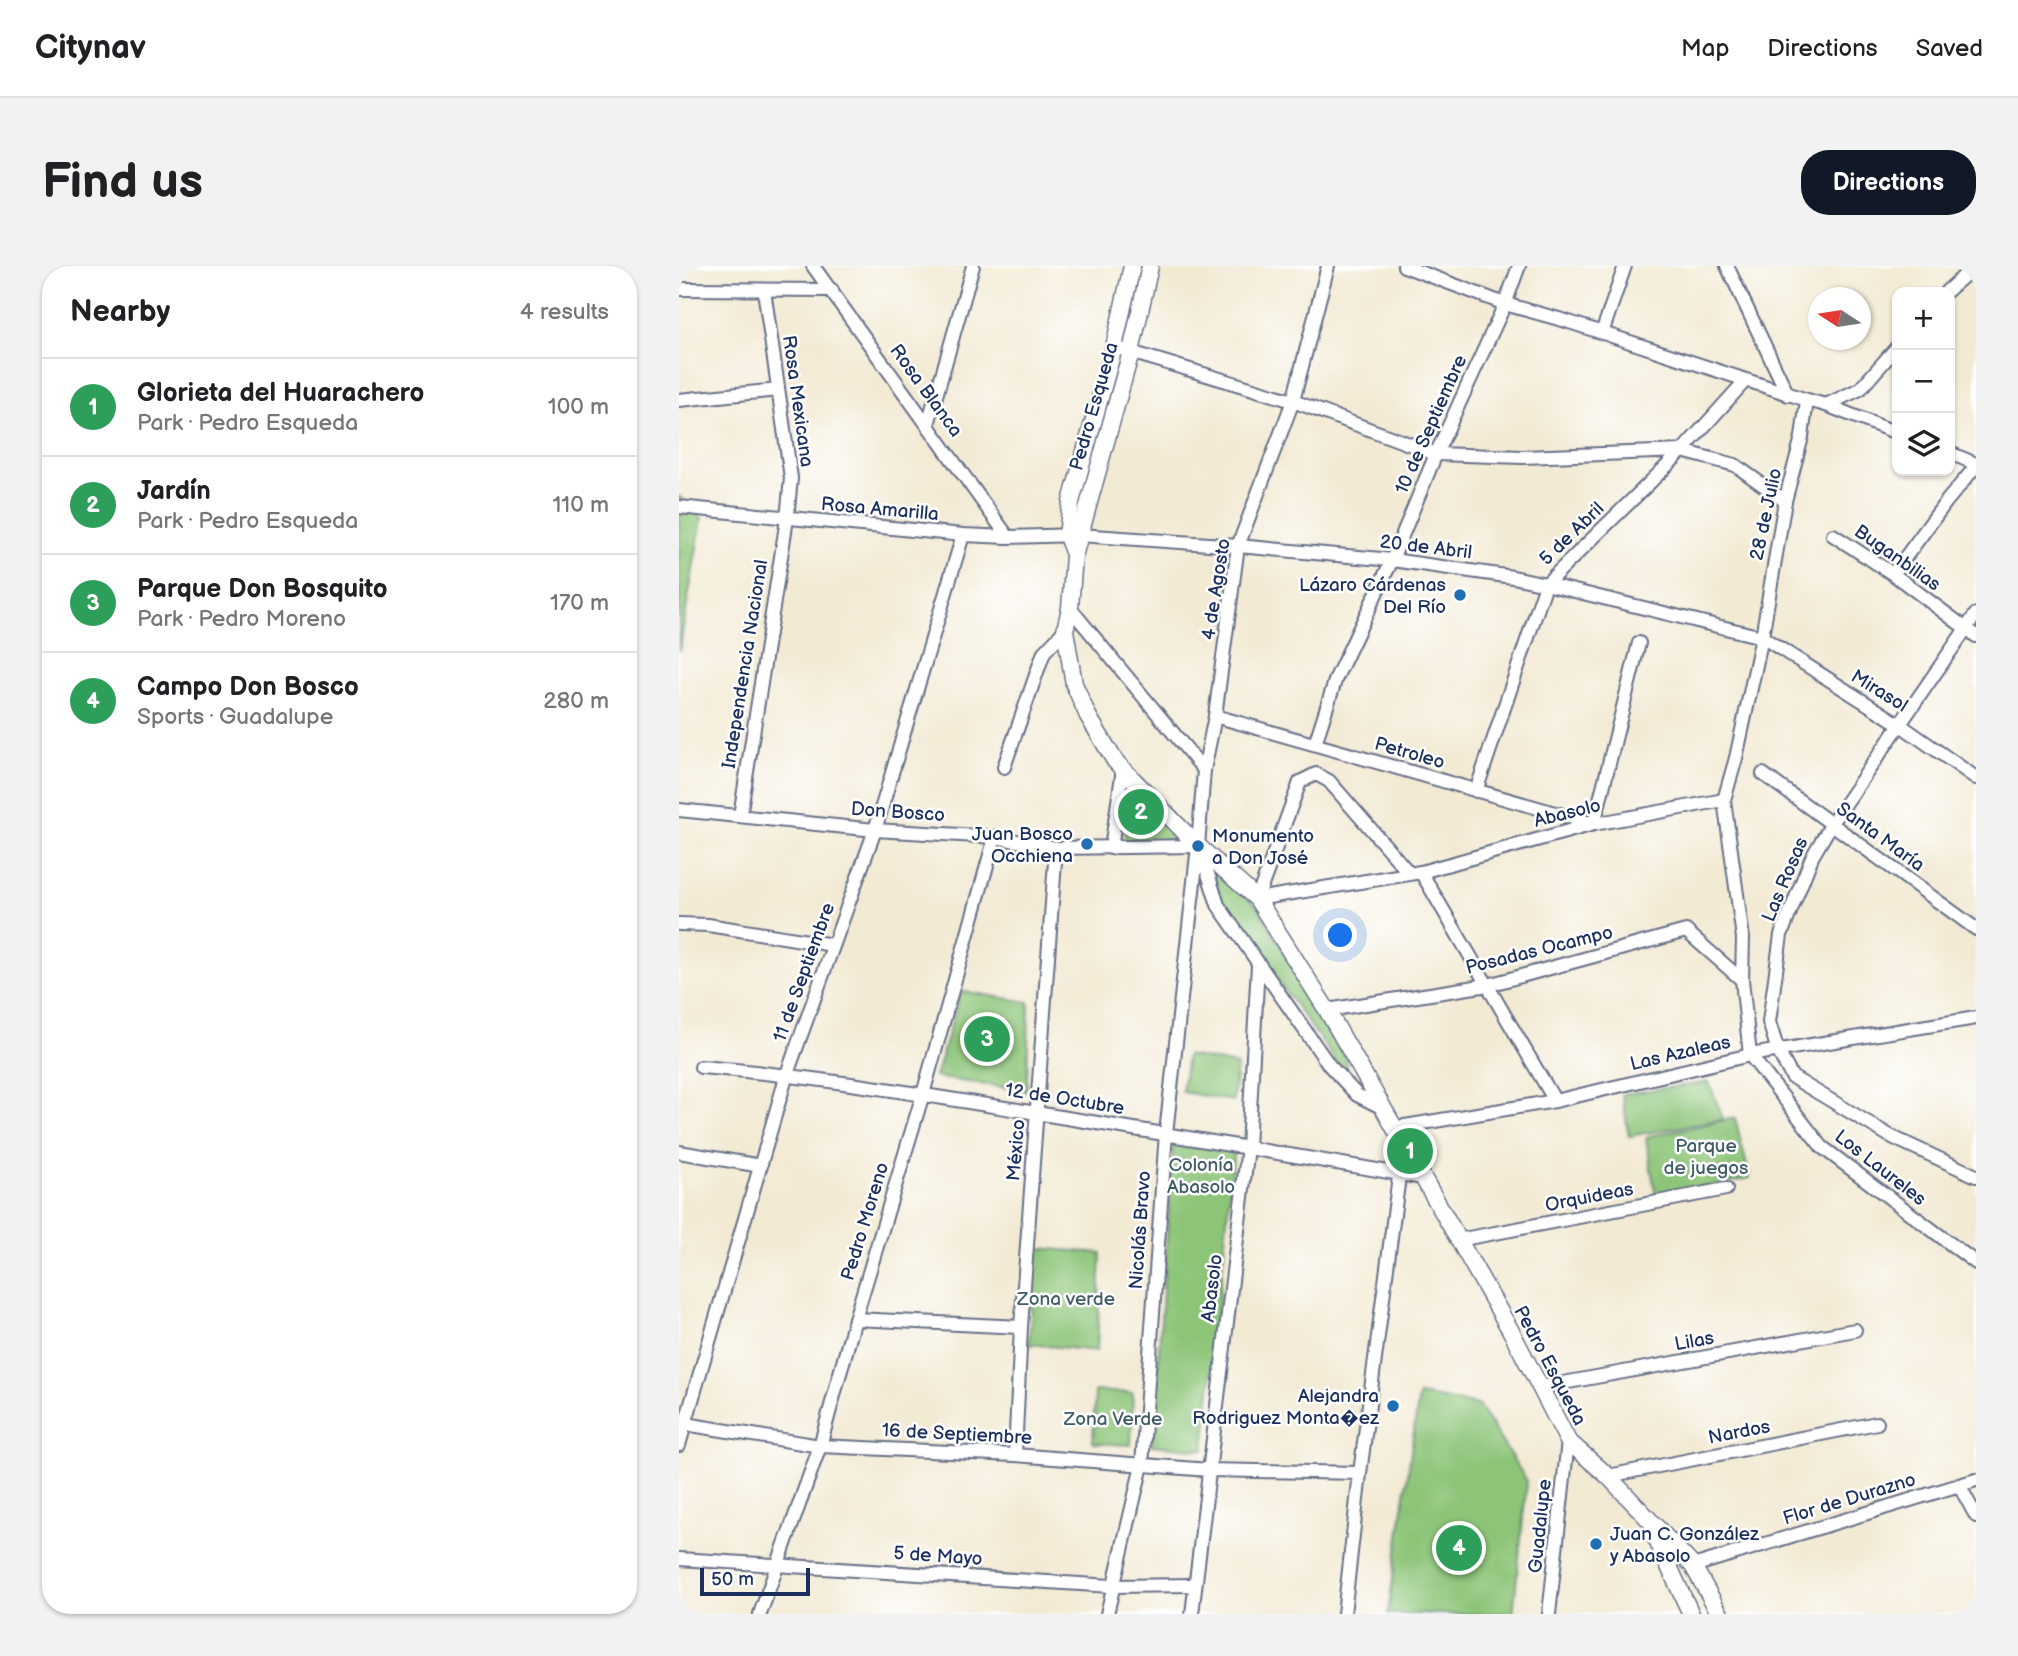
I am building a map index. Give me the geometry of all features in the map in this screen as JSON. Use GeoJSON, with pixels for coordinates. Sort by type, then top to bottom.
{"type":"FeatureCollection","features":[{"type":"Feature","properties":{"kind":"street","name":"Rosa Blanca"},"geometry":{"type":"LineString","coordinates":[[813,266],[1008,537]]}},
{"type":"Feature","properties":{"kind":"street"},"geometry":{"type":"LineString","coordinates":[[927,424],[973,266]]}},
{"type":"Feature","properties":{"kind":"street","name":"Pedro Esqueda"},"geometry":{"type":"LineString","coordinates":[[1132,266],[1114,348],[1071,502],[1074,556],[1070,608],[1065,630],[1074,684],[1088,716],[1115,761],[1198,846],[1257,899],[1327,1010],[1541,1387],[1568,1441],[1608,1476],[1693,1566],[1720,1614]]}},
{"type":"Feature","properties":{"kind":"street","name":"Pedro Esqueda"},"geometry":{"type":"LineString","coordinates":[[1073,536],[1131,352],[1150,266]]}},
{"type":"Feature","properties":{"kind":"street","name":"4 de Agosto"},"geometry":{"type":"LineString","coordinates":[[1198,846],[1204,770],[1215,716],[1238,546],[1293,401],[1328,266]]}},
{"type":"Feature","properties":{"kind":"street"},"geometry":{"type":"LineString","coordinates":[[1404,266],[1505,304],[1602,332],[1745,381],[1826,405],[1892,431]]}},
{"type":"Feature","properties":{"kind":"street","name":"10 de Septiembre"},"geometry":{"type":"LineString","coordinates":[[1315,744],[1336,678],[1392,560],[1436,454],[1505,304],[1518,266]]}},
{"type":"Feature","properties":{"kind":"street"},"geometry":{"type":"LineString","coordinates":[[1602,332],[1625,266]]}},
{"type":"Feature","properties":{"kind":"street"},"geometry":{"type":"LineString","coordinates":[[1727,266],[1789,395]]}},
{"type":"Feature","properties":{"kind":"street"},"geometry":{"type":"LineString","coordinates":[[1952,287],[1975,266]]}},
{"type":"Feature","properties":{"kind":"street"},"geometry":{"type":"LineString","coordinates":[[679,289],[832,290]]}},
{"type":"Feature","properties":{"kind":"street","name":"Rosa Mexicana"},"geometry":{"type":"LineString","coordinates":[[764,290],[791,478],[787,519]]}},
{"type":"Feature","properties":{"kind":"street"},"geometry":{"type":"LineString","coordinates":[[1114,348],[1293,401],[1436,454],[1523,457],[1682,451],[1735,465],[1784,501]]}},
{"type":"Feature","properties":{"kind":"street"},"geometry":{"type":"LineString","coordinates":[[1826,405],[1860,389],[1894,350]]}},
{"type":"Feature","properties":{"kind":"street","name":"5 de Abril"},"geometry":{"type":"LineString","coordinates":[[1476,791],[1546,584],[1682,451],[1745,381]]}},
{"type":"Feature","properties":{"kind":"street"},"geometry":{"type":"LineString","coordinates":[[679,400],[778,390]]}},
{"type":"Feature","properties":{"kind":"street","name":"28 de Julio"},"geometry":{"type":"LineString","coordinates":[[1750,1055],[1742,980],[1743,938],[1724,800],[1736,758],[1762,637],[1784,501],[1803,437],[1807,400]]}},
{"type":"Feature","properties":{"kind":"street"},"geometry":{"type":"LineString","coordinates":[[1893,574],[1976,465],[1955,455]]}},
{"type":"Feature","properties":{"kind":"street","name":"Rosa Amarilla"},"geometry":{"type":"LineString","coordinates":[[679,508],[963,535],[1073,536]]}},
{"type":"Feature","properties":{"kind":"street","name":"Independencia Nacional"},"geometry":{"type":"LineString","coordinates":[[740,816],[787,519]]}},
{"type":"Feature","properties":{"kind":"street","name":"11 de Septiembre"},"geometry":{"type":"LineString","coordinates":[[679,1445],[682,1424],[787,1074],[875,830],[963,535]]}},
{"type":"Feature","properties":{"kind":"street","name":"Buganbilias"},"geometry":{"type":"LineString","coordinates":[[1833,535],[1893,574],[1971,632]]}},
{"type":"Feature","properties":{"kind":"street","name":"20 de Abril"},"geometry":{"type":"LineString","coordinates":[[1073,536],[1238,546],[1392,560],[1513,577],[1762,637]]}},
{"type":"Feature","properties":{"kind":"street"},"geometry":{"type":"LineString","coordinates":[[1070,608],[1204,770]]}},
{"type":"Feature","properties":{"kind":"street","name":"Las Rosas"},"geometry":{"type":"LineString","coordinates":[[1976,614],[1971,632],[1899,724],[1812,857],[1781,935],[1769,1022],[1778,1051],[1792,1077],[1890,1136],[1976,1176]]}},
{"type":"Feature","properties":{"kind":"street"},"geometry":{"type":"LineString","coordinates":[[1005,767],[1044,652],[1065,630]]}},
{"type":"Feature","properties":{"kind":"street","name":"Mirasol"},"geometry":{"type":"LineString","coordinates":[[1762,637],[1899,724],[1976,778]]}},
{"type":"Feature","properties":{"kind":"street"},"geometry":{"type":"LineString","coordinates":[[1594,824],[1639,643]]}},
{"type":"Feature","properties":{"kind":"street","name":"Petroleo"},"geometry":{"type":"LineString","coordinates":[[1215,716],[1594,824]]}},
{"type":"Feature","properties":{"kind":"street"},"geometry":{"type":"LineString","coordinates":[[1111,848],[1123,769]]}},
{"type":"Feature","properties":{"kind":"street"},"geometry":{"type":"LineString","coordinates":[[1257,899],[1300,782],[1316,774],[1329,781],[1416,873],[1488,985],[1555,1101]]}},
{"type":"Feature","properties":{"kind":"street","name":"Santa María"},"geometry":{"type":"LineString","coordinates":[[1763,774],[1976,929]]}},
{"type":"Feature","properties":{"kind":"street","name":"Abasolo"},"geometry":{"type":"LineString","coordinates":[[1257,899],[1416,873],[1594,824],[1724,800]]}},
{"type":"Feature","properties":{"kind":"street","name":"Don Bosco"},"geometry":{"type":"LineString","coordinates":[[679,810],[875,830],[995,836],[1056,848],[1198,846]]}},
{"type":"Feature","properties":{"kind":"street","name":"Pedro Moreno"},"geometry":{"type":"LineString","coordinates":[[760,1614],[820,1446],[995,836]]}},
{"type":"Feature","properties":{"kind":"street","name":"Pedro Esqueda"},"geometry":{"type":"LineString","coordinates":[[1198,846],[1218,905],[1258,965],[1329,1065],[1357,1095],[1381,1107]]}},
{"type":"Feature","properties":{"kind":"street","name":"Nicolás Bravo"},"geometry":{"type":"LineString","coordinates":[[1107,1614],[1142,1465],[1166,1133],[1198,846]]}},
{"type":"Feature","properties":{"kind":"street","name":"México"},"geometry":{"type":"LineString","coordinates":[[1014,1455],[1056,848]]}},
{"type":"Feature","properties":{"kind":"street"},"geometry":{"type":"LineString","coordinates":[[679,924],[708,925],[833,945]]}},
{"type":"Feature","properties":{"kind":"street","name":"Posadas Ocampo"},"geometry":{"type":"LineString","coordinates":[[1327,1010],[1488,985],[1686,930],[1742,980]]}},
{"type":"Feature","properties":{"kind":"street","name":"Abasolo"},"geometry":{"type":"LineString","coordinates":[[1192,1614],[1248,1147],[1258,965]]}},
{"type":"Feature","properties":{"kind":"street","name":"Las Azaleas"},"geometry":{"type":"LineString","coordinates":[[1393,1128],[1555,1101],[1750,1055],[1976,1018]]}},
{"type":"Feature","properties":{"kind":"street","name":"Los Laureles"},"geometry":{"type":"LineString","coordinates":[[1750,1055],[1822,1147],[1976,1263]]}},
{"type":"Feature","properties":{"kind":"street","name":"12 de Octubre"},"geometry":{"type":"LineString","coordinates":[[701,1067],[787,1074],[922,1094],[1423,1178]]}},
{"type":"Feature","properties":{"kind":"street"},"geometry":{"type":"LineString","coordinates":[[1344,1614],[1403,1146]]}},
{"type":"Feature","properties":{"kind":"street"},"geometry":{"type":"LineString","coordinates":[[679,1152],[761,1166]]}},
{"type":"Feature","properties":{"kind":"street","name":"Orquideas"},"geometry":{"type":"LineString","coordinates":[[1458,1240],[1726,1189]]}},
{"type":"Feature","properties":{"kind":"street"},"geometry":{"type":"LineString","coordinates":[[855,1319],[1021,1327]]}},
{"type":"Feature","properties":{"kind":"street","name":"Lilas"},"geometry":{"type":"LineString","coordinates":[[1541,1387],[1855,1330]]}},
{"type":"Feature","properties":{"kind":"street","name":"Nardos"},"geometry":{"type":"LineString","coordinates":[[1608,1476],[1877,1423]]}},
{"type":"Feature","properties":{"kind":"street","name":"16 de Septiembre"},"geometry":{"type":"LineString","coordinates":[[682,1424],[820,1446],[1014,1455],[1209,1470],[1360,1473]]}},
{"type":"Feature","properties":{"kind":"street","name":"Guadalupe"},"geometry":{"type":"LineString","coordinates":[[1549,1614],[1568,1441]]}},
{"type":"Feature","properties":{"kind":"street","name":"Flor de Durazno"},"geometry":{"type":"LineString","coordinates":[[1693,1566],[1976,1480]]}},
{"type":"Feature","properties":{"kind":"street"},"geometry":{"type":"LineString","coordinates":[[1959,1485],[1976,1516]]}},
{"type":"Feature","properties":{"kind":"street"},"geometry":{"type":"LineString","coordinates":[[1648,1521],[1691,1614]]}},
{"type":"Feature","properties":{"kind":"street","name":"5 de Mayo"},"geometry":{"type":"LineString","coordinates":[[679,1559],[1112,1586],[1195,1585]]}},
{"type":"Feature","properties":{"kind":"green space"},"geometry":{"type":"Polygon","coordinates":[[[679,496],[702,518],[679,651],[679,496]]]}},
{"type":"Feature","properties":{"kind":"green space"},"geometry":{"type":"Polygon","coordinates":[[[1129,784],[1184,840],[1124,843],[1129,784]]]}},
{"type":"Feature","properties":{"kind":"green space"},"geometry":{"type":"Polygon","coordinates":[[[1211,864],[1257,906],[1345,1057],[1350,1081],[1222,903],[1211,864]]]}},
{"type":"Feature","properties":{"kind":"green space"},"geometry":{"type":"Polygon","coordinates":[[[961,991],[1029,1002],[1027,1091],[935,1077],[961,991]]]}},
{"type":"Feature","properties":{"kind":"green space"},"geometry":{"type":"Polygon","coordinates":[[[1187,1055],[1237,1065],[1233,1101],[1182,1092],[1187,1055]]]}},
{"type":"Feature","properties":{"kind":"green space"},"geometry":{"type":"Polygon","coordinates":[[[1709,1082],[1723,1119],[1629,1136],[1622,1094],[1709,1082]]]}},
{"type":"Feature","properties":{"kind":"green space","name":"Parque de juegos"},"geometry":{"type":"Polygon","coordinates":[[[1735,1118],[1750,1178],[1656,1197],[1646,1139],[1735,1118]]]}},
{"type":"Feature","properties":{"kind":"green space","name":"Colonía Abasolo"},"geometry":{"type":"Polygon","coordinates":[[[1174,1139],[1234,1150],[1204,1450],[1152,1445],[1174,1139]]]}},
{"type":"Feature","properties":{"kind":"green space","name":"Zona verde"},"geometry":{"type":"Polygon","coordinates":[[[1036,1248],[1101,1253],[1097,1351],[1029,1344],[1036,1248]]]}},
{"type":"Feature","properties":{"kind":"green space","name":"Zona Verde"},"geometry":{"type":"Polygon","coordinates":[[[1095,1391],[1133,1393],[1131,1445],[1093,1443],[1095,1391]]]}},
{"type":"Feature","properties":{"kind":"green space"},"geometry":{"type":"Polygon","coordinates":[[[1419,1395],[1478,1405],[1527,1481],[1513,1614],[1388,1614],[1419,1395]]]}},
{"type":"Feature","properties":{"kind":"place","name":"Lázaro Cárdenas Del Río"},"geometry":{"type":"Point","coordinates":[1460,595]}},
{"type":"Feature","properties":{"kind":"place","name":"Jardín"},"geometry":{"type":"Point","coordinates":[1141,812]}},
{"type":"Feature","properties":{"kind":"place","name":"Juan Bosco Occhiena"},"geometry":{"type":"Point","coordinates":[1087,844]}},
{"type":"Feature","properties":{"kind":"place","name":"Monumento a Don José"},"geometry":{"type":"Point","coordinates":[1198,846]}},
{"type":"Feature","properties":{"kind":"place","name":"Parque Don Bosquito"},"geometry":{"type":"Point","coordinates":[987,1039]}},
{"type":"Feature","properties":{"kind":"place","name":"Glorieta del Huarachero"},"geometry":{"type":"Point","coordinates":[1410,1151]}},
{"type":"Feature","properties":{"kind":"place","name":"Alejandra Rodriguez Monta�ez"},"geometry":{"type":"Point","coordinates":[1393,1406]}},
{"type":"Feature","properties":{"kind":"place","name":"Juan C. González y Abasolo"},"geometry":{"type":"Point","coordinates":[1596,1544]}},
{"type":"Feature","properties":{"kind":"place","name":"Campo Don Bosco"},"geometry":{"type":"Point","coordinates":[1459,1548]}}]}
